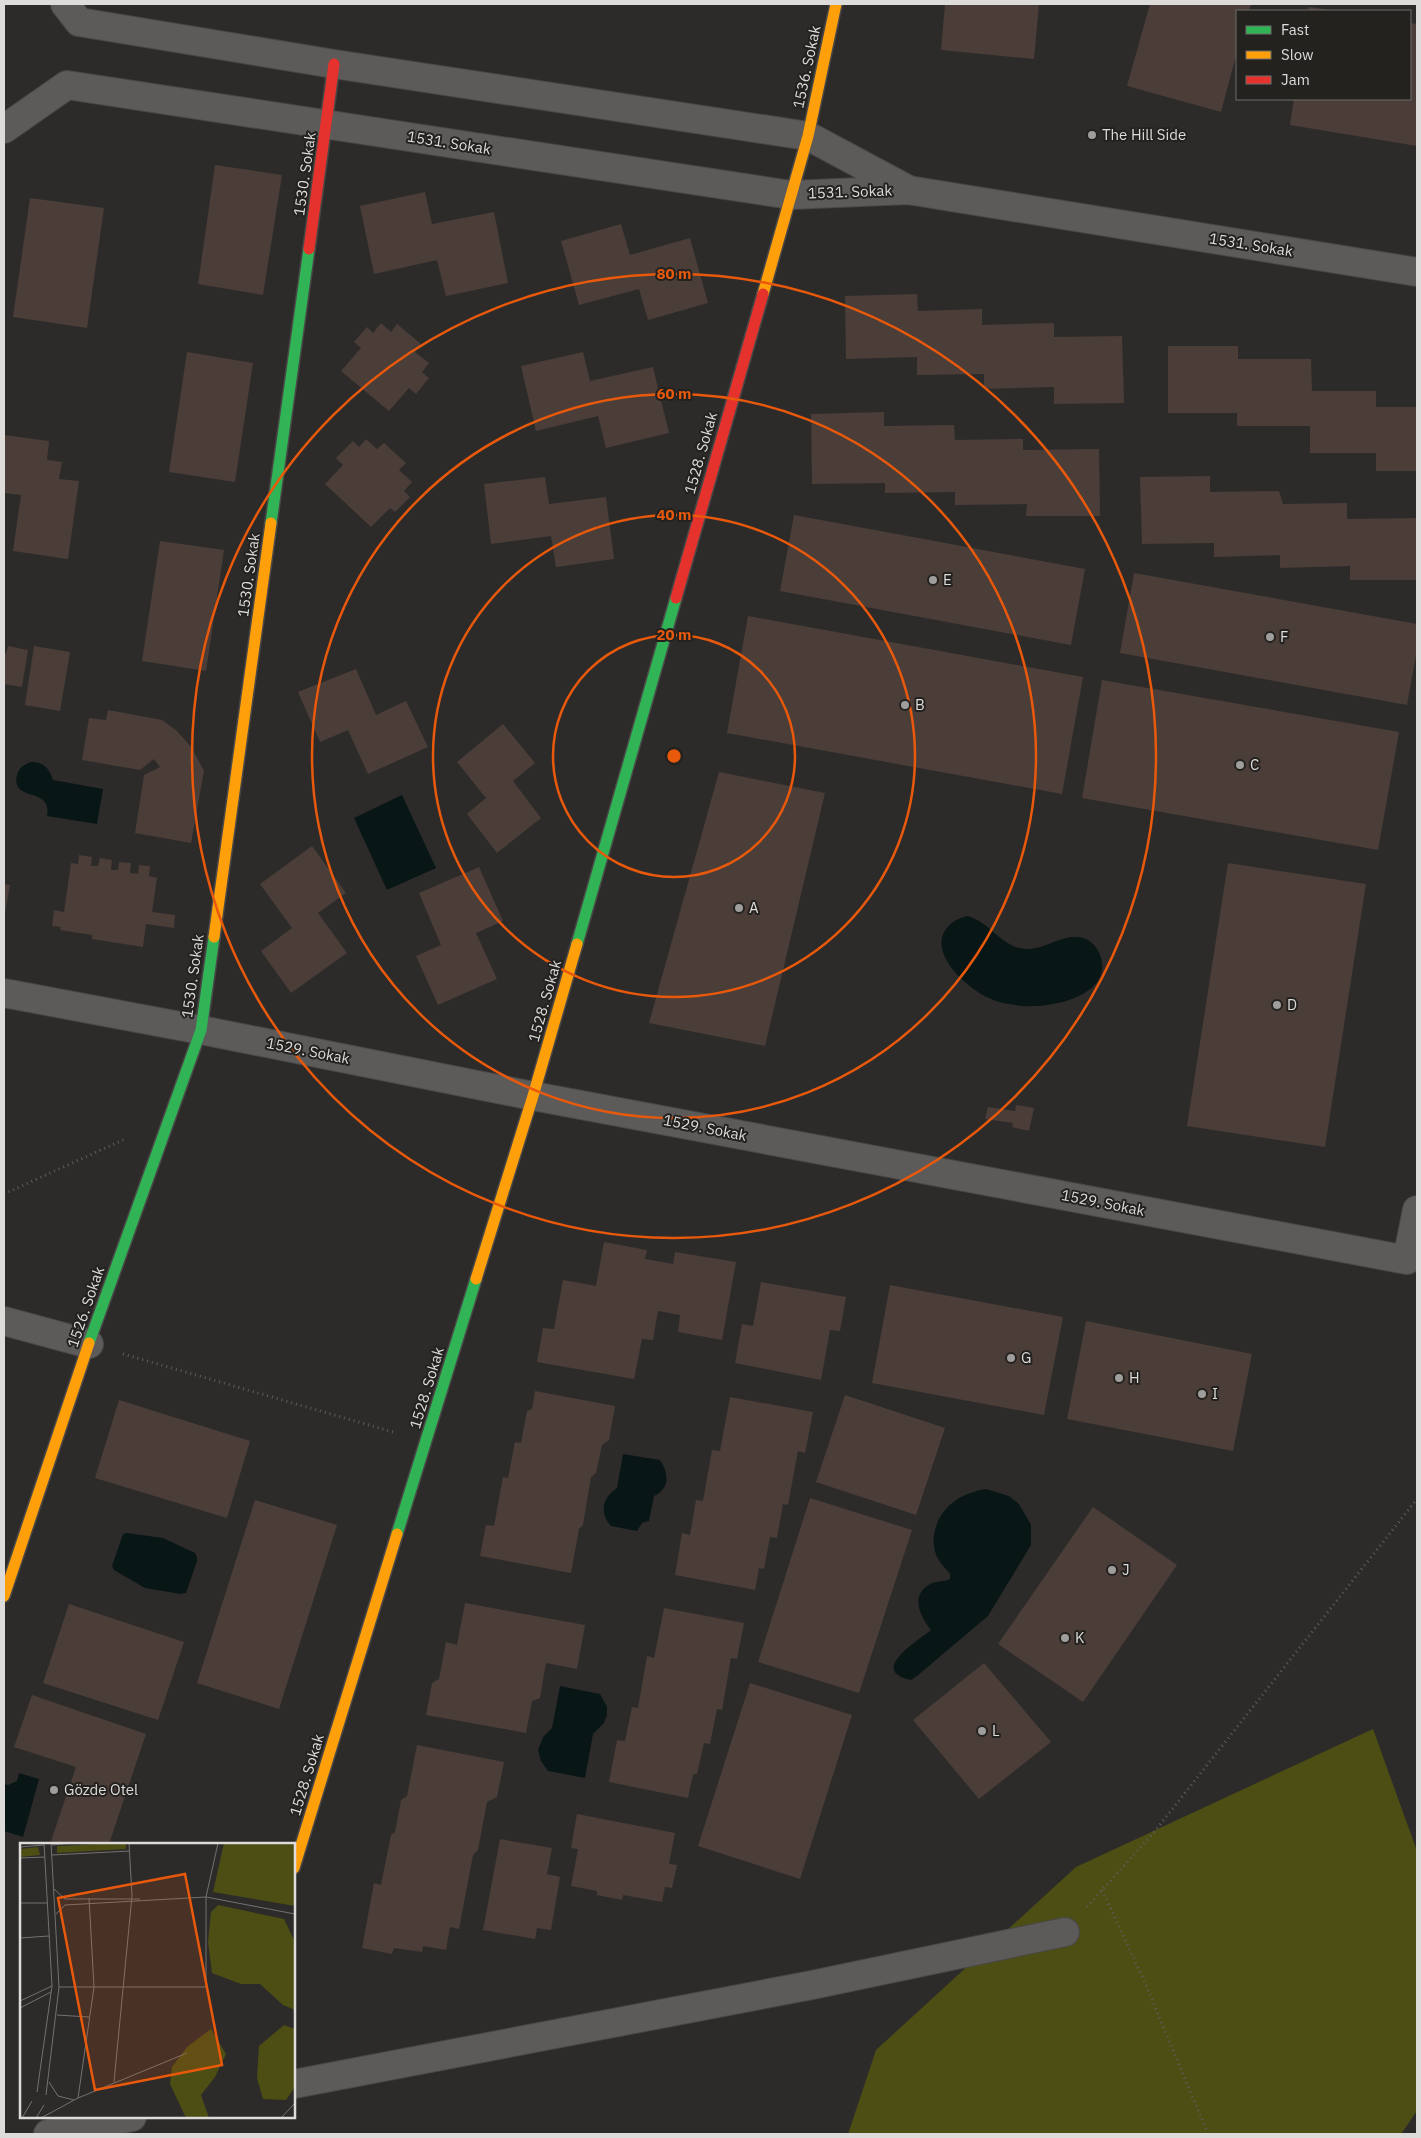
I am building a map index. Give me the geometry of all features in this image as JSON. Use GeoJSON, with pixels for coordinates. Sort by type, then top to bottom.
{"type":"FeatureCollection","features":[{"type":"Feature","properties":{"kind":"street","name":"1531. Sokak"},"geometry":{"type":"LineString","coordinates":[[65,4],[79,22],[334,64],[808,136],[908,190]]}},
{"type":"Feature","properties":{"kind":"street","name":"1536. Sokak"},"geometry":{"type":"LineString","coordinates":[[808,136],[836,4]]}},
{"type":"Feature","properties":{"kind":"street","name":"1530. Sokak"},"geometry":{"type":"LineString","coordinates":[[201,1030],[334,64]]}},
{"type":"Feature","properties":{"kind":"street","name":"1531. Sokak"},"geometry":{"type":"LineString","coordinates":[[4,129],[67,85],[791,195],[908,190],[1417,272]]}},
{"type":"Feature","properties":{"kind":"street","name":"1528. Sokak"},"geometry":{"type":"LineString","coordinates":[[295,1865],[533,1096],[808,136]]}},
{"type":"Feature","properties":{"kind":"street","name":"1529. Sokak"},"geometry":{"type":"LineString","coordinates":[[4,993],[533,1096],[1407,1260],[1417,1210]]}},
{"type":"Feature","properties":{"kind":"street","name":"1526. Sokak"},"geometry":{"type":"LineString","coordinates":[[4,1596],[89,1344],[201,1030]]}},
{"type":"Feature","properties":{"kind":"street"},"geometry":{"type":"LineString","coordinates":[[4,1321],[89,1344]]}},
{"type":"Feature","properties":{"kind":"street"},"geometry":{"type":"LineString","coordinates":[[295,2084],[812,1985],[1065,1932]]}},
{"type":"Feature","properties":{"kind":"street"},"geometry":{"type":"LineString","coordinates":[[48,2134],[127,2118]]}},
{"type":"Feature","properties":{"kind":"path"},"geometry":{"type":"LineString","coordinates":[[4,1194],[169,1119]]}},
{"type":"Feature","properties":{"kind":"path"},"geometry":{"type":"LineString","coordinates":[[89,1344],[426,1442]]}},
{"type":"Feature","properties":{"kind":"path"},"geometry":{"type":"LineString","coordinates":[[1065,1932],[1155,1831],[1417,1499]]}},
{"type":"Feature","properties":{"kind":"path"},"geometry":{"type":"LineString","coordinates":[[1102,1890],[1157,2010],[1208,2134]]}},
{"type":"Feature","properties":{"kind":"shaded area"},"geometry":{"type":"Polygon","coordinates":[[[31,762],[45,766],[53,780],[103,789],[97,824],[47,816],[46,804],[43,800],[21,790],[16,782],[20,768],[31,762]]]}},
{"type":"Feature","properties":{"kind":"shaded area"},"geometry":{"type":"Polygon","coordinates":[[[402,795],[436,868],[387,890],[354,818],[402,795]]]}},
{"type":"Feature","properties":{"kind":"shaded area"},"geometry":{"type":"Polygon","coordinates":[[[968,916],[976,919],[1003,940],[1018,948],[1034,948],[1073,937],[1088,940],[1100,956],[1102,962],[1101,975],[1084,994],[1055,1004],[1026,1006],[992,999],[961,979],[946,959],[942,949],[942,939],[946,929],[956,920],[968,916]]]}},
{"type":"Feature","properties":{"kind":"shaded area"},"geometry":{"type":"Polygon","coordinates":[[[623,1454],[660,1460],[666,1475],[663,1489],[654,1496],[649,1521],[642,1523],[637,1531],[611,1526],[607,1521],[604,1511],[605,1501],[617,1488],[623,1454]]]}},
{"type":"Feature","properties":{"kind":"shaded area"},"geometry":{"type":"Polygon","coordinates":[[[986,1489],[1009,1496],[1019,1504],[1031,1525],[1031,1545],[988,1616],[917,1676],[911,1680],[899,1676],[894,1670],[895,1663],[900,1655],[931,1630],[919,1607],[918,1600],[920,1594],[930,1584],[950,1579],[950,1574],[938,1559],[934,1547],[936,1525],[945,1510],[952,1503],[967,1494],[986,1489]]]}},
{"type":"Feature","properties":{"kind":"shaded area"},"geometry":{"type":"Polygon","coordinates":[[[123,1534],[163,1538],[195,1553],[197,1561],[186,1593],[181,1594],[145,1588],[114,1570],[112,1566],[123,1534]]]}},
{"type":"Feature","properties":{"kind":"shaded area"},"geometry":{"type":"Polygon","coordinates":[[[560,1686],[600,1694],[607,1707],[604,1723],[593,1734],[585,1778],[548,1771],[541,1761],[538,1750],[543,1737],[552,1728],[560,1686]]]}},
{"type":"Feature","properties":{"kind":"shaded area"},"geometry":{"type":"Polygon","coordinates":[[[1373,1729],[1417,1851],[1417,2111],[1401,2134],[848,2134],[876,2050],[1076,1867],[1373,1729]]]}},
{"type":"Feature","properties":{"kind":"shaded area"},"geometry":{"type":"Polygon","coordinates":[[[19,1773],[39,1779],[23,1837],[4,1831],[4,1784],[8,1785],[17,1781],[19,1773]]]}},
{"type":"Feature","properties":{"kind":"building"},"geometry":{"type":"Polygon","coordinates":[[[945,4],[1039,4],[1034,59],[941,50],[945,4]]]}},
{"type":"Feature","properties":{"kind":"building"},"geometry":{"type":"Polygon","coordinates":[[[1150,4],[1251,4],[1249,10],[1236,10],[1236,56],[1221,112],[1127,86],[1150,4]]]}},
{"type":"Feature","properties":{"kind":"building"},"geometry":{"type":"Polygon","coordinates":[[[1309,7],[1331,10],[1308,10],[1309,7]]]}},
{"type":"Feature","properties":{"kind":"building"},"geometry":{"type":"Polygon","coordinates":[[[1411,23],[1417,24],[1417,146],[1290,125],[1294,100],[1411,100],[1411,23]]]}},
{"type":"Feature","properties":{"kind":"building"},"geometry":{"type":"Polygon","coordinates":[[[215,165],[282,175],[263,295],[198,284],[215,165]]]}},
{"type":"Feature","properties":{"kind":"building"},"geometry":{"type":"Polygon","coordinates":[[[425,192],[432,224],[494,212],[508,283],[446,296],[437,260],[374,274],[360,206],[425,192]]]}},
{"type":"Feature","properties":{"kind":"building"},"geometry":{"type":"Polygon","coordinates":[[[30,198],[104,208],[87,328],[13,317],[30,198]]]}},
{"type":"Feature","properties":{"kind":"building"},"geometry":{"type":"Polygon","coordinates":[[[621,224],[630,255],[690,238],[708,303],[648,320],[639,289],[579,305],[561,241],[621,224]]]}},
{"type":"Feature","properties":{"kind":"building"},"geometry":{"type":"Polygon","coordinates":[[[917,294],[918,311],[982,309],[982,325],[1054,323],[1054,337],[1122,336],[1124,403],[1054,404],[1054,387],[984,389],[984,374],[917,375],[917,357],[846,359],[845,296],[917,294]]]}},
{"type":"Feature","properties":{"kind":"building"},"geometry":{"type":"Polygon","coordinates":[[[381,323],[391,332],[397,324],[421,344],[415,352],[429,363],[422,372],[429,378],[416,394],[409,388],[389,411],[341,371],[361,348],[354,342],[367,327],[373,333],[381,323]]]}},
{"type":"Feature","properties":{"kind":"building"},"geometry":{"type":"Polygon","coordinates":[[[1168,346],[1238,346],[1238,359],[1311,359],[1312,391],[1376,391],[1376,407],[1417,407],[1417,471],[1376,471],[1376,453],[1310,453],[1310,426],[1237,426],[1237,413],[1168,413],[1168,346]]]}},
{"type":"Feature","properties":{"kind":"building"},"geometry":{"type":"Polygon","coordinates":[[[187,352],[253,363],[235,482],[169,472],[187,352]]]}},
{"type":"Feature","properties":{"kind":"building"},"geometry":{"type":"Polygon","coordinates":[[[583,352],[590,381],[653,367],[669,433],[606,448],[598,416],[536,431],[521,366],[583,352]]]}},
{"type":"Feature","properties":{"kind":"building"},"geometry":{"type":"Polygon","coordinates":[[[884,412],[884,426],[954,425],[955,440],[1023,439],[1023,450],[1099,449],[1100,516],[1026,516],[1027,504],[955,505],[955,492],[885,493],[885,483],[812,484],[811,414],[884,412]]]}},
{"type":"Feature","properties":{"kind":"building"},"geometry":{"type":"Polygon","coordinates":[[[4,435],[49,441],[47,460],[62,462],[59,479],[79,481],[68,559],[13,551],[21,495],[4,493],[4,435]]]}},
{"type":"Feature","properties":{"kind":"building"},"geometry":{"type":"Polygon","coordinates":[[[366,439],[377,449],[384,443],[406,463],[399,470],[412,482],[404,491],[410,497],[395,512],[390,508],[371,527],[325,484],[343,465],[336,458],[353,441],[359,447],[366,439]]]}},
{"type":"Feature","properties":{"kind":"building"},"geometry":{"type":"Polygon","coordinates":[[[1210,476],[1210,492],[1279,491],[1283,504],[1347,503],[1347,519],[1417,518],[1417,580],[1350,580],[1350,566],[1280,568],[1280,555],[1214,557],[1214,543],[1142,544],[1140,477],[1210,476]]]}},
{"type":"Feature","properties":{"kind":"building"},"geometry":{"type":"Polygon","coordinates":[[[545,477],[549,504],[606,497],[614,559],[556,567],[551,536],[491,544],[484,484],[545,477]]]}},
{"type":"Feature","properties":{"kind":"building","name":"E"},"geometry":{"type":"Polygon","coordinates":[[[794,515],[1085,569],[1071,645],[780,591],[794,515]]]}},
{"type":"Feature","properties":{"kind":"building"},"geometry":{"type":"Polygon","coordinates":[[[160,541],[224,550],[206,671],[142,661],[160,541]]]}},
{"type":"Feature","properties":{"kind":"building","name":"F"},"geometry":{"type":"Polygon","coordinates":[[[1134,573],[1417,624],[1417,650],[1407,705],[1120,653],[1134,573]]]}},
{"type":"Feature","properties":{"kind":"building","name":"B"},"geometry":{"type":"Polygon","coordinates":[[[748,616],[1083,677],[1062,794],[727,733],[748,616]]]}},
{"type":"Feature","properties":{"kind":"building"},"geometry":{"type":"Polygon","coordinates":[[[8,646],[28,650],[22,687],[4,684],[4,653],[6,654],[8,646]]]}},
{"type":"Feature","properties":{"kind":"building"},"geometry":{"type":"Polygon","coordinates":[[[34,646],[70,652],[60,711],[25,705],[34,646]]]}},
{"type":"Feature","properties":{"kind":"building"},"geometry":{"type":"Polygon","coordinates":[[[356,669],[376,715],[406,701],[428,747],[368,774],[348,730],[320,742],[298,692],[356,669]]]}},
{"type":"Feature","properties":{"kind":"building","name":"C"},"geometry":{"type":"Polygon","coordinates":[[[1102,680],[1399,732],[1378,850],[1082,798],[1102,680]]]}},
{"type":"Feature","properties":{"kind":"building"},"geometry":{"type":"Polygon","coordinates":[[[108,710],[162,720],[177,731],[192,748],[204,771],[191,843],[135,833],[144,775],[160,767],[154,759],[140,770],[82,760],[89,718],[106,720],[108,710]]]}},
{"type":"Feature","properties":{"kind":"building"},"geometry":{"type":"Polygon","coordinates":[[[503,724],[535,763],[513,781],[541,818],[497,853],[467,814],[486,798],[457,762],[503,724]]]}},
{"type":"Feature","properties":{"kind":"building","name":"A"},"geometry":{"type":"Polygon","coordinates":[[[719,772],[825,793],[765,1046],[649,1023],[719,772]]]}},
{"type":"Feature","properties":{"kind":"building"},"geometry":{"type":"Polygon","coordinates":[[[312,846],[346,893],[318,913],[347,953],[291,993],[261,951],[292,928],[260,884],[312,846]]]}},
{"type":"Feature","properties":{"kind":"building"},"geometry":{"type":"Polygon","coordinates":[[[79,855],[92,857],[91,866],[98,866],[100,858],[112,860],[111,870],[118,870],[119,862],[131,863],[130,873],[138,874],[139,865],[150,866],[149,876],[157,878],[152,912],[175,915],[174,928],[146,924],[143,947],[92,939],[92,935],[60,930],[61,927],[52,926],[54,910],[64,912],[71,863],[78,864],[79,855]]]}},
{"type":"Feature","properties":{"kind":"building","name":"D"},"geometry":{"type":"Polygon","coordinates":[[[1228,863],[1366,884],[1325,1147],[1187,1126],[1228,863]]]}},
{"type":"Feature","properties":{"kind":"building"},"geometry":{"type":"Polygon","coordinates":[[[479,867],[503,921],[476,933],[497,979],[438,1005],[416,956],[441,945],[419,893],[479,867]]]}},
{"type":"Feature","properties":{"kind":"building"},"geometry":{"type":"Polygon","coordinates":[[[4,884],[10,885],[5,913],[4,913],[4,884]]]}},
{"type":"Feature","properties":{"kind":"building"},"geometry":{"type":"Polygon","coordinates":[[[1016,1105],[1034,1108],[1029,1131],[1012,1127],[1013,1123],[985,1119],[988,1107],[1015,1111],[1016,1105]]]}},
{"type":"Feature","properties":{"kind":"building"},"geometry":{"type":"Polygon","coordinates":[[[604,1242],[647,1250],[645,1259],[673,1264],[675,1252],[736,1262],[722,1340],[678,1332],[680,1315],[658,1311],[653,1340],[642,1339],[634,1379],[537,1362],[543,1328],[554,1329],[563,1280],[596,1286],[604,1242]]]}},
{"type":"Feature","properties":{"kind":"building"},"geometry":{"type":"Polygon","coordinates":[[[761,1282],[846,1297],[840,1331],[830,1330],[821,1380],[735,1363],[742,1324],[753,1326],[761,1282]]]}},
{"type":"Feature","properties":{"kind":"building"},"geometry":{"type":"Polygon","coordinates":[[[890,1285],[1063,1317],[1044,1415],[872,1383],[890,1285]]]}},
{"type":"Feature","properties":{"kind":"building"},"geometry":{"type":"Polygon","coordinates":[[[1086,1321],[1252,1354],[1233,1451],[1067,1419],[1086,1321]]]}},
{"type":"Feature","properties":{"kind":"building"},"geometry":{"type":"Polygon","coordinates":[[[535,1391],[615,1406],[609,1440],[602,1445],[596,1473],[591,1477],[583,1525],[579,1529],[571,1573],[480,1556],[486,1525],[494,1526],[503,1477],[508,1478],[515,1442],[521,1443],[527,1411],[532,1409],[535,1391]]]}},
{"type":"Feature","properties":{"kind":"building"},"geometry":{"type":"Polygon","coordinates":[[[845,1395],[945,1428],[916,1515],[816,1482],[845,1395]]]}},
{"type":"Feature","properties":{"kind":"building"},"geometry":{"type":"Polygon","coordinates":[[[730,1397],[813,1412],[805,1453],[798,1451],[788,1505],[783,1504],[777,1538],[770,1537],[764,1569],[759,1568],[755,1590],[675,1575],[682,1533],[690,1535],[696,1500],[703,1501],[712,1450],[720,1451],[730,1397]]]}},
{"type":"Feature","properties":{"kind":"building"},"geometry":{"type":"Polygon","coordinates":[[[119,1400],[250,1441],[227,1518],[95,1478],[119,1400]]]}},
{"type":"Feature","properties":{"kind":"building"},"geometry":{"type":"Polygon","coordinates":[[[810,1498],[912,1530],[859,1693],[758,1662],[810,1498]]]}},
{"type":"Feature","properties":{"kind":"building"},"geometry":{"type":"Polygon","coordinates":[[[255,1500],[337,1525],[279,1709],[197,1683],[255,1500]]]}},
{"type":"Feature","properties":{"kind":"building"},"geometry":{"type":"Polygon","coordinates":[[[1093,1507],[1177,1565],[1083,1702],[998,1644],[1093,1507]]]}},
{"type":"Feature","properties":{"kind":"building"},"geometry":{"type":"Polygon","coordinates":[[[465,1603],[585,1625],[577,1669],[546,1663],[540,1698],[532,1701],[526,1733],[426,1715],[432,1683],[439,1679],[446,1642],[457,1645],[465,1603]]]}},
{"type":"Feature","properties":{"kind":"building"},"geometry":{"type":"Polygon","coordinates":[[[69,1604],[184,1642],[158,1720],[43,1683],[69,1604]]]}},
{"type":"Feature","properties":{"kind":"building"},"geometry":{"type":"Polygon","coordinates":[[[664,1608],[744,1623],[737,1659],[731,1658],[722,1710],[717,1709],[710,1744],[704,1743],[697,1774],[693,1774],[688,1798],[609,1782],[617,1740],[625,1741],[632,1707],[638,1708],[647,1656],[654,1658],[664,1608]]]}},
{"type":"Feature","properties":{"kind":"building","name":"L"},"geometry":{"type":"Polygon","coordinates":[[[984,1663],[1051,1742],[979,1799],[913,1720],[984,1663]]]}},
{"type":"Feature","properties":{"kind":"building"},"geometry":{"type":"Polygon","coordinates":[[[750,1683],[852,1715],[800,1879],[698,1846],[750,1683]]]}},
{"type":"Feature","properties":{"kind":"building"},"geometry":{"type":"Polygon","coordinates":[[[32,1695],[146,1734],[109,1843],[50,1843],[76,1767],[14,1747],[32,1695]]]}},
{"type":"Feature","properties":{"kind":"building"},"geometry":{"type":"Polygon","coordinates":[[[417,1745],[504,1762],[497,1797],[487,1802],[478,1850],[473,1855],[459,1929],[450,1927],[446,1950],[423,1946],[422,1952],[394,1948],[392,1954],[362,1948],[374,1883],[381,1885],[391,1835],[395,1832],[401,1800],[407,1796],[417,1745]]]}},
{"type":"Feature","properties":{"kind":"building"},"geometry":{"type":"Polygon","coordinates":[[[577,1814],[675,1833],[669,1864],[677,1865],[672,1888],[665,1887],[662,1902],[623,1895],[622,1900],[597,1895],[597,1891],[571,1886],[578,1849],[571,1848],[577,1814]]]}},
{"type":"Feature","properties":{"kind":"building"},"geometry":{"type":"Polygon","coordinates":[[[500,1839],[552,1848],[547,1874],[560,1877],[551,1930],[537,1928],[535,1939],[483,1930],[500,1839]]]}},
{"type":"Feature","properties":{"kind":"traffic: fast"},"geometry":{"type":"LineString","coordinates":[[271,523],[309,249]]}},
{"type":"Feature","properties":{"kind":"traffic: fast"},"geometry":{"type":"LineString","coordinates":[[577,944],[676,598]]}},
{"type":"Feature","properties":{"kind":"traffic: fast"},"geometry":{"type":"LineString","coordinates":[[89,1343],[201,1030],[214,937]]}},
{"type":"Feature","properties":{"kind":"traffic: fast"},"geometry":{"type":"LineString","coordinates":[[397,1534],[476,1279]]}},
{"type":"Feature","properties":{"kind":"traffic: slow"},"geometry":{"type":"LineString","coordinates":[[763,294],[808,136],[836,4]]}},
{"type":"Feature","properties":{"kind":"traffic: slow"},"geometry":{"type":"LineString","coordinates":[[214,937],[271,523]]}},
{"type":"Feature","properties":{"kind":"traffic: slow"},"geometry":{"type":"LineString","coordinates":[[476,1279],[533,1096],[577,944]]}},
{"type":"Feature","properties":{"kind":"traffic: slow"},"geometry":{"type":"LineString","coordinates":[[4,1596],[89,1343]]}},
{"type":"Feature","properties":{"kind":"traffic: slow"},"geometry":{"type":"LineString","coordinates":[[295,1865],[397,1534]]}},
{"type":"Feature","properties":{"kind":"traffic: jam"},"geometry":{"type":"LineString","coordinates":[[309,249],[334,64]]}},
{"type":"Feature","properties":{"kind":"traffic: jam"},"geometry":{"type":"LineString","coordinates":[[676,598],[763,294]]}},
{"type":"Feature","properties":{"kind":"place","name":"The Hill Side"},"geometry":{"type":"Point","coordinates":[1092,135]}},
{"type":"Feature","properties":{"kind":"place","name":"E"},"geometry":{"type":"Point","coordinates":[933,580]}},
{"type":"Feature","properties":{"kind":"place","name":"F"},"geometry":{"type":"Point","coordinates":[1270,637]}},
{"type":"Feature","properties":{"kind":"place","name":"B"},"geometry":{"type":"Point","coordinates":[905,705]}},
{"type":"Feature","properties":{"kind":"place","name":"C"},"geometry":{"type":"Point","coordinates":[1240,765]}},
{"type":"Feature","properties":{"kind":"place","name":"A"},"geometry":{"type":"Point","coordinates":[739,908]}},
{"type":"Feature","properties":{"kind":"place","name":"D"},"geometry":{"type":"Point","coordinates":[1277,1005]}},
{"type":"Feature","properties":{"kind":"place","name":"G"},"geometry":{"type":"Point","coordinates":[1011,1358]}},
{"type":"Feature","properties":{"kind":"place","name":"H"},"geometry":{"type":"Point","coordinates":[1119,1378]}},
{"type":"Feature","properties":{"kind":"place","name":"I"},"geometry":{"type":"Point","coordinates":[1202,1394]}},
{"type":"Feature","properties":{"kind":"place","name":"J"},"geometry":{"type":"Point","coordinates":[1112,1570]}},
{"type":"Feature","properties":{"kind":"place","name":"K"},"geometry":{"type":"Point","coordinates":[1065,1638]}},
{"type":"Feature","properties":{"kind":"place","name":"L"},"geometry":{"type":"Point","coordinates":[982,1731]}},
{"type":"Feature","properties":{"kind":"place","name":"Gözde Otel"},"geometry":{"type":"Point","coordinates":[54,1790]}}]}
